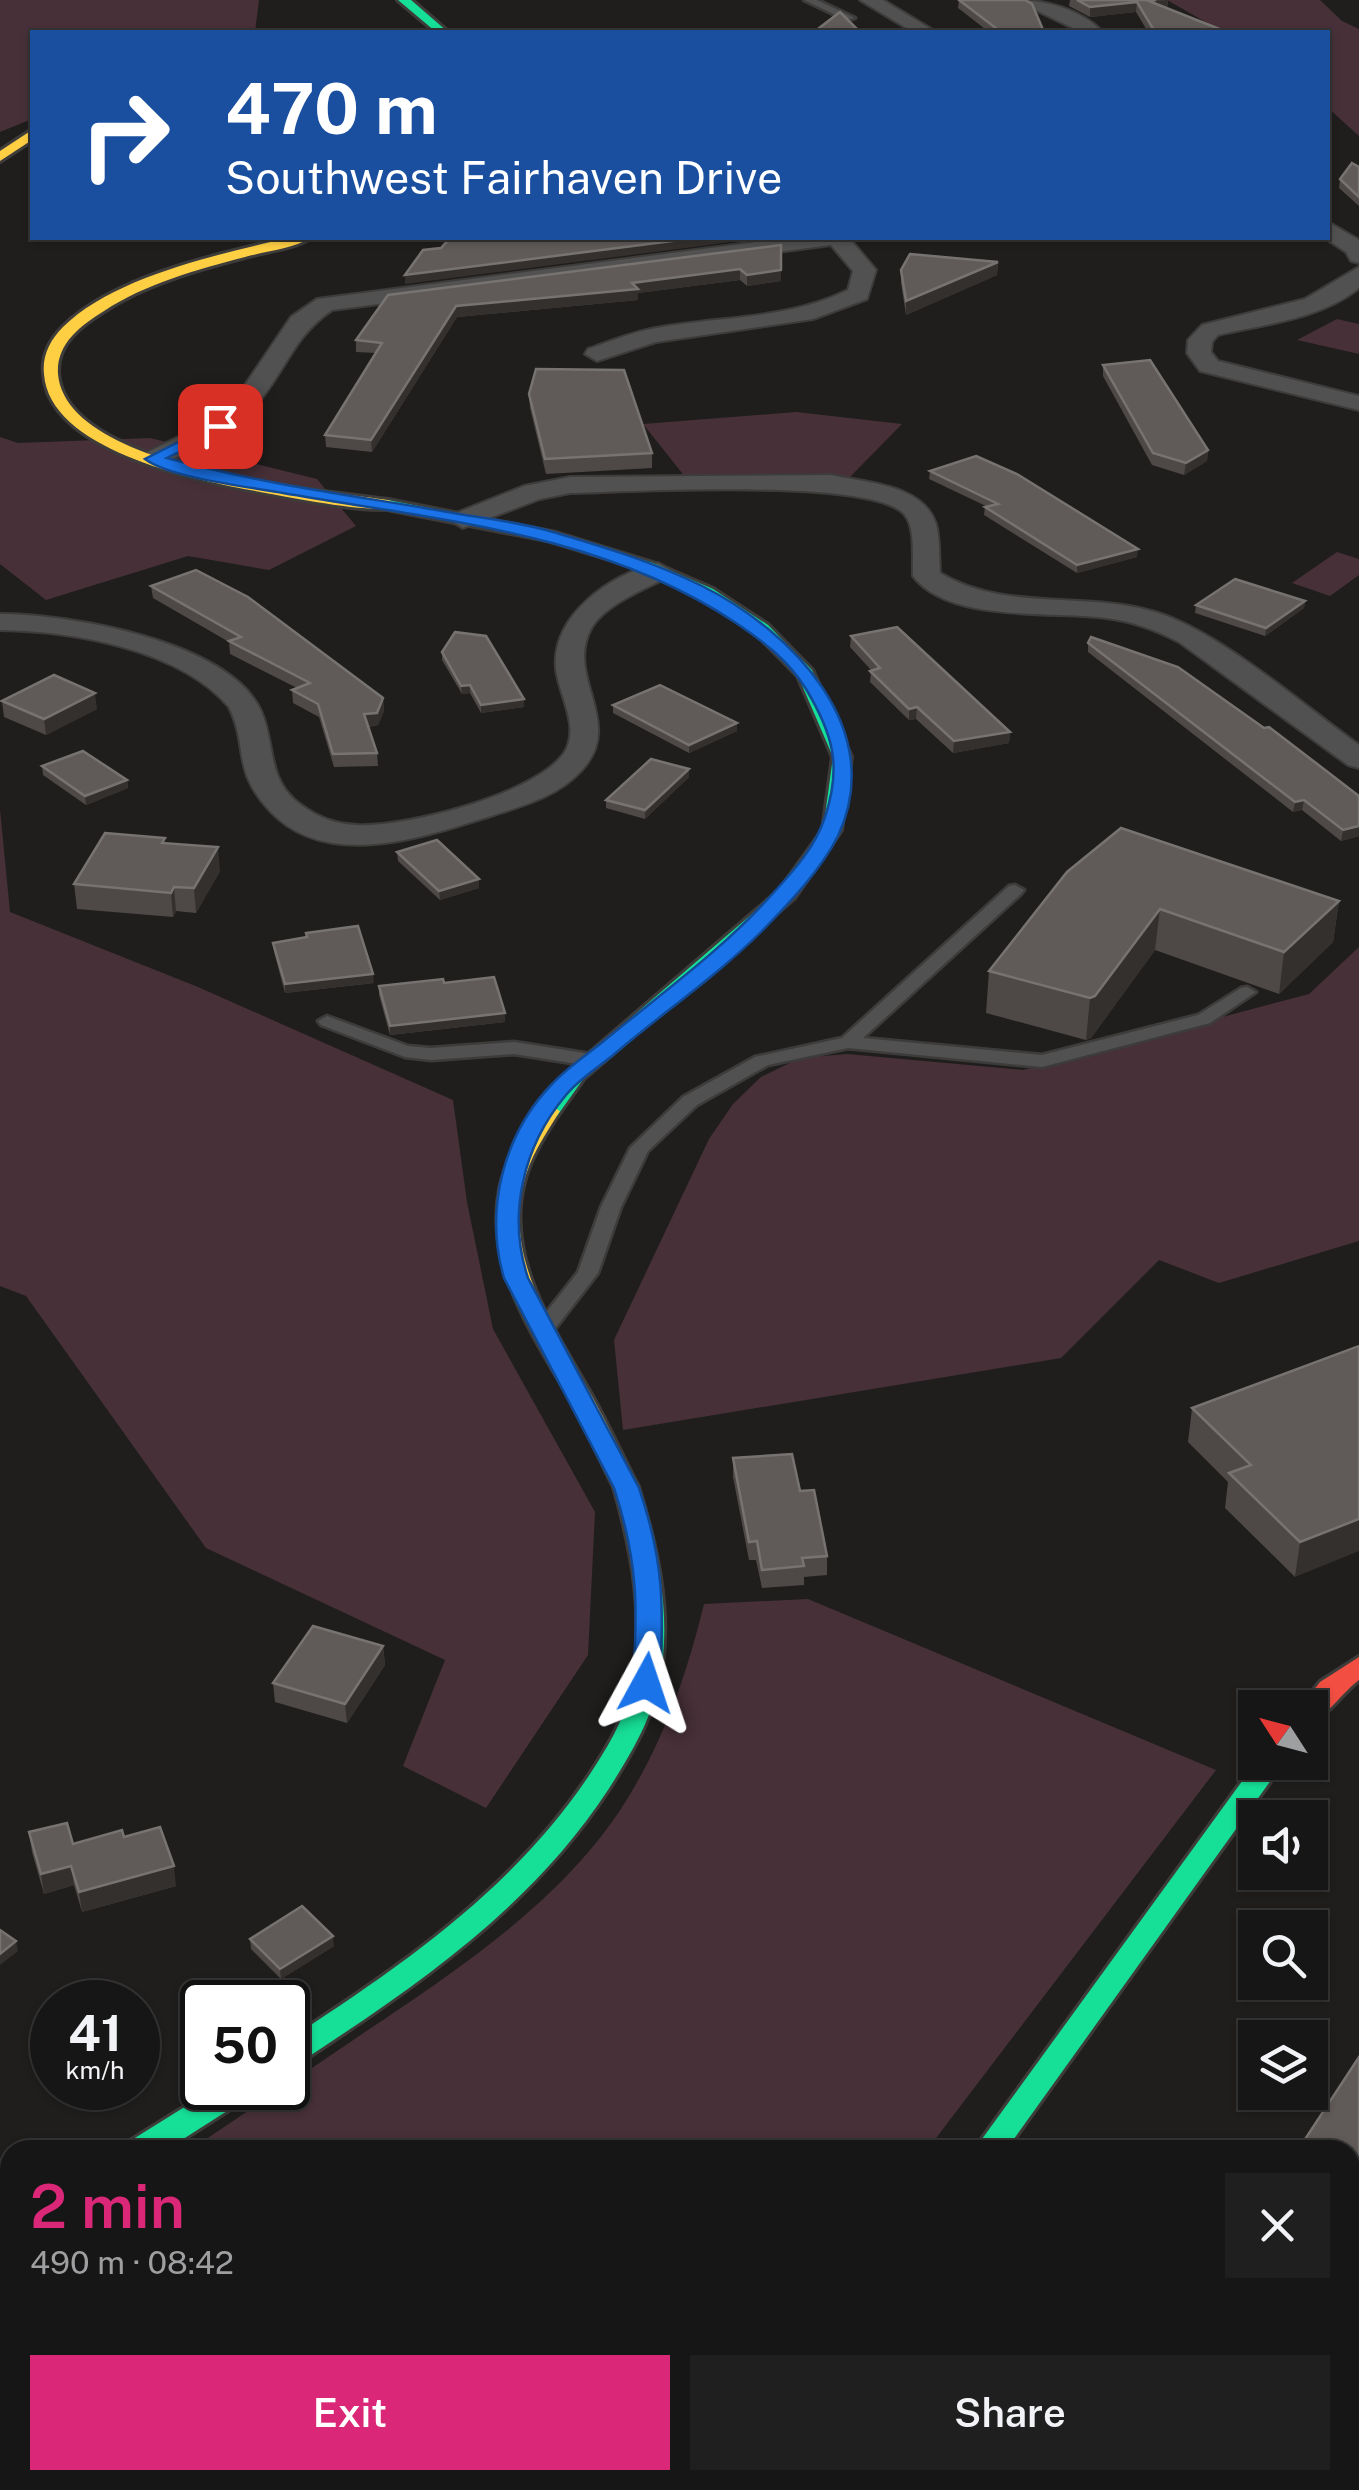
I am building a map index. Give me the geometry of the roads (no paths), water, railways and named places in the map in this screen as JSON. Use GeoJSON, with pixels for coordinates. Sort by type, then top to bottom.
{"type":"FeatureCollection","features":[{"type":"Feature","properties":{"kind":"main road"},"geometry":{"type":"LineString","coordinates":[[404,0],[440,30]]}},
{"type":"Feature","properties":{"kind":"main road"},"geometry":{"type":"LineString","coordinates":[[0,157],[30,135]]}},
{"type":"Feature","properties":{"kind":"main road"},"geometry":{"type":"LineString","coordinates":[[295,240],[190,268],[122,294],[84,317],[56,346],[48,362],[48,383],[56,398],[102,436],[153,459],[220,478],[569,540],[658,571],[728,608],[792,656],[836,724],[844,772],[829,834],[780,902],[559,1089],[525,1139],[509,1186],[508,1252],[516,1278],[626,1488],[638,1523],[651,1598],[646,1683],[633,1724],[594,1798],[530,1874],[438,1952],[310,2040]]}},
{"type":"Feature","properties":{"kind":"main road"},"geometry":{"type":"LineString","coordinates":[[1328,1691],[1359,1666]]}},
{"type":"Feature","properties":{"kind":"main road"},"geometry":{"type":"LineString","coordinates":[[996,2140],[1259,1780]]}},
{"type":"Feature","properties":{"kind":"main road"},"geometry":{"type":"LineString","coordinates":[[157,2140],[204,2110]]}},
{"type":"Feature","properties":{"kind":"street"},"geometry":{"type":"LineString","coordinates":[[869,0],[922,30]]}},
{"type":"Feature","properties":{"kind":"street"},"geometry":{"type":"LineString","coordinates":[[1024,0],[1091,30]]}},
{"type":"Feature","properties":{"kind":"street"},"geometry":{"type":"LineString","coordinates":[[1330,230],[1359,256]]}},
{"type":"Feature","properties":{"kind":"street"},"geometry":{"type":"LineString","coordinates":[[153,459],[220,426],[248,399],[298,322],[324,304],[821,240]]}},
{"type":"Feature","properties":{"kind":"street"},"geometry":{"type":"LineString","coordinates":[[597,354],[650,336],[814,312],[842,304],[859,294],[864,270],[839,240]]}},
{"type":"Feature","properties":{"kind":"street"},"geometry":{"type":"LineString","coordinates":[[1359,274],[1353,284],[1328,299],[1210,330],[1200,340],[1199,353],[1209,366],[1359,403]]}},
{"type":"Feature","properties":{"kind":"street"},"geometry":{"type":"LineString","coordinates":[[463,520],[533,492],[570,485],[831,483],[892,498],[916,509],[923,526],[928,576],[945,590],[1001,602],[1103,610],[1159,620],[1189,636],[1359,760]]}},
{"type":"Feature","properties":{"kind":"street"},"geometry":{"type":"LineString","coordinates":[[0,622],[99,632],[192,665],[238,697],[254,730],[259,776],[280,808],[309,825],[360,838],[429,826],[541,788],[577,763],[588,732],[568,654],[579,623],[618,593],[658,571]]}},
{"type":"Feature","properties":{"kind":"lane"},"geometry":{"type":"LineString","coordinates":[[810,0],[850,18]]}},
{"type":"Feature","properties":{"kind":"lane"},"geometry":{"type":"LineString","coordinates":[[848,1042],[1015,890]]}},
{"type":"Feature","properties":{"kind":"lane"},"geometry":{"type":"LineString","coordinates":[[542,1330],[588,1272],[612,1206],[640,1148],[690,1102],[762,1061],[848,1042],[1042,1060],[1204,1019],[1247,992]]}},
{"type":"Feature","properties":{"kind":"lane"},"geometry":{"type":"LineString","coordinates":[[327,1020],[405,1051],[431,1054],[514,1048],[591,1060]]}}]}
